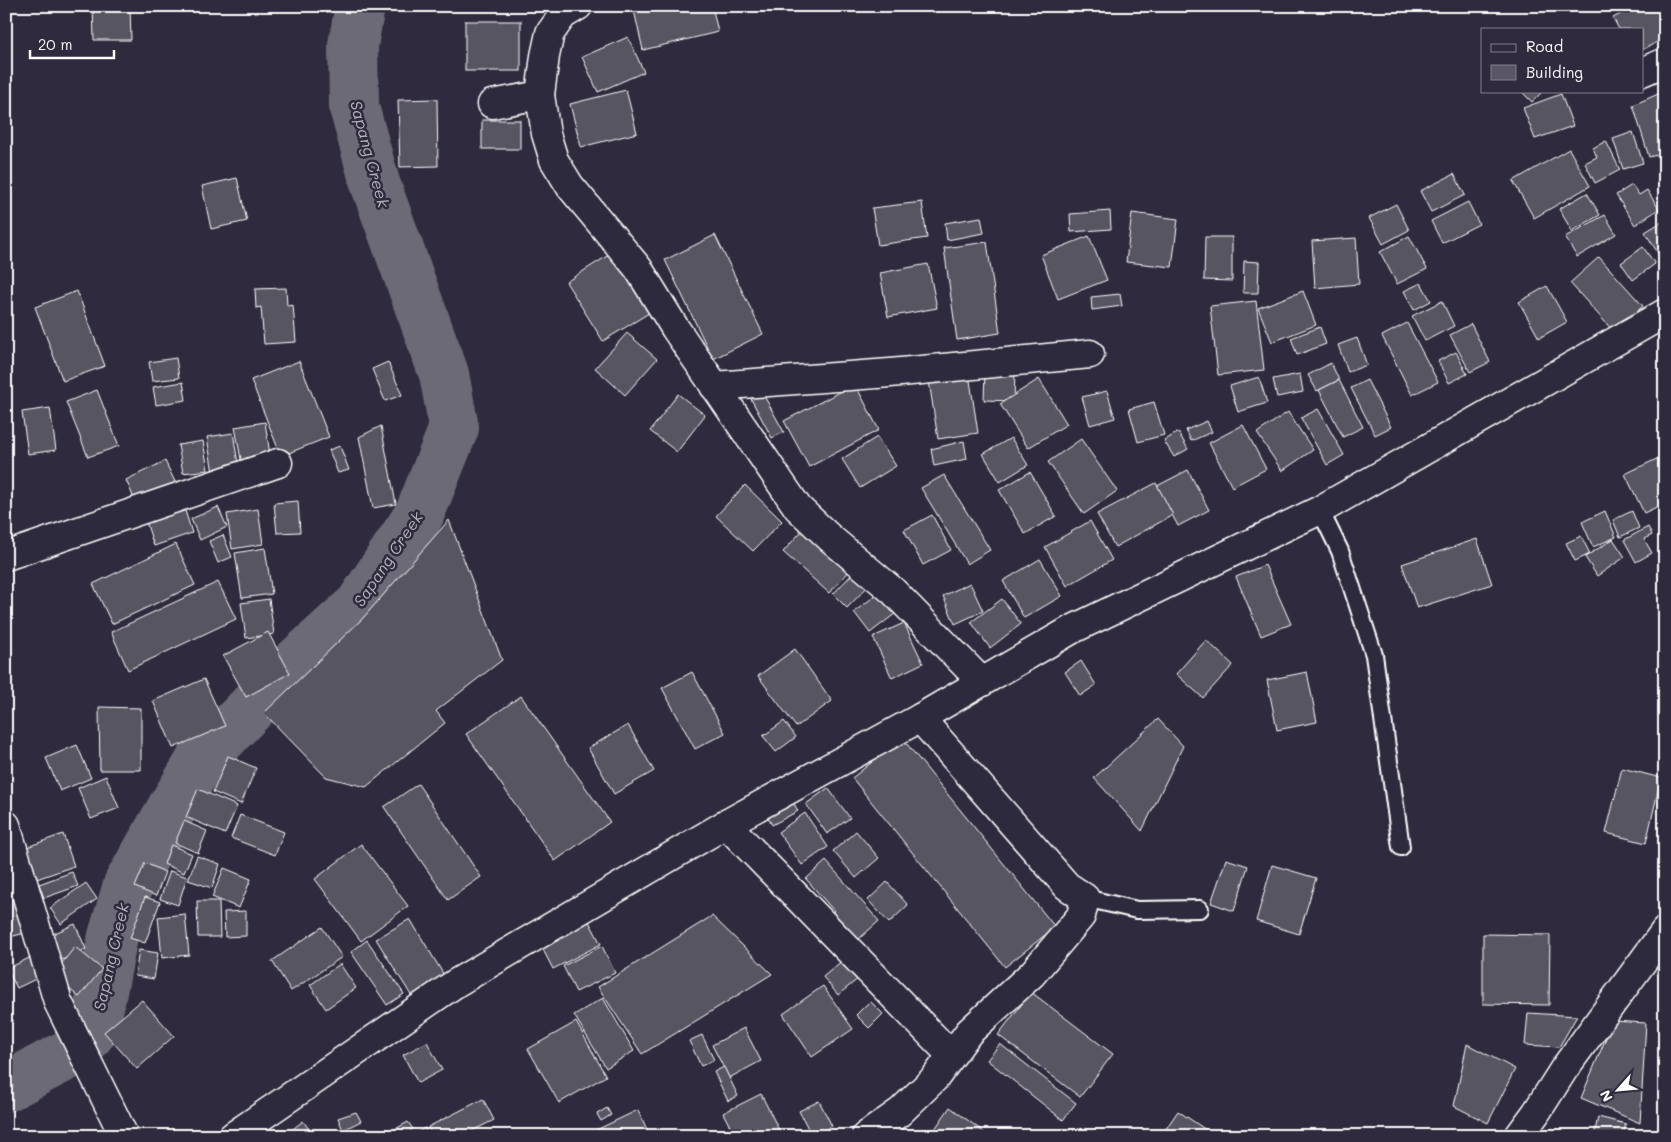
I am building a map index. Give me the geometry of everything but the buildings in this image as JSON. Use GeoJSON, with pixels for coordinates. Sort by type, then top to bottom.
{"type":"FeatureCollection","features":[{"type":"Feature","properties":{"kind":"street"},"geometry":{"type":"LineString","coordinates":[[578,6],[563,15],[550,33],[544,56],[540,95],[546,134],[554,160],[570,186],[638,268],[675,328],[798,508],[830,538],[893,591],[982,682]]}},
{"type":"Feature","properties":{"kind":"street"},"geometry":{"type":"LineString","coordinates":[[1644,71],[1665,62]]}},
{"type":"Feature","properties":{"kind":"street"},"geometry":{"type":"LineString","coordinates":[[492,104],[540,95]]}},
{"type":"Feature","properties":{"kind":"street"},"geometry":{"type":"LineString","coordinates":[[233,1136],[456,983],[726,824],[920,718],[1071,630],[1320,510],[1665,313]]}},
{"type":"Feature","properties":{"kind":"street"},"geometry":{"type":"LineString","coordinates":[[714,386],[890,373],[1090,354]]}},
{"type":"Feature","properties":{"kind":"street"},"geometry":{"type":"LineString","coordinates":[[6,556],[278,463]]}},
{"type":"Feature","properties":{"kind":"street"},"geometry":{"type":"LineString","coordinates":[[866,1136],[900,1112],[934,1078],[969,1032],[1032,974],[1081,916],[1085,898],[1067,886],[920,718]]}},
{"type":"Feature","properties":{"kind":"street"},"geometry":{"type":"LineString","coordinates":[[726,824],[951,1055]]}},
{"type":"Feature","properties":{"kind":"street"},"geometry":{"type":"LineString","coordinates":[[6,825],[58,1002],[124,1136]]}},
{"type":"Feature","properties":{"kind":"street"},"geometry":{"type":"LineString","coordinates":[[1519,1136],[1564,1069],[1665,931]]}},
{"type":"Feature","properties":{"kind":"lane"},"geometry":{"type":"LineString","coordinates":[[1320,510],[1340,551],[1374,655],[1401,847]]}},
{"type":"Feature","properties":{"kind":"lane"},"geometry":{"type":"LineString","coordinates":[[1085,898],[1137,910],[1200,909]]}},
{"type":"Feature","properties":{"kind":"waterway","name":"Sapang Creek"},"geometry":{"type":"LineString","coordinates":[[6,1087],[77,1050],[95,1027],[113,936],[128,885],[172,808],[201,760],[285,673],[360,605],[419,515],[454,428],[444,374],[375,183],[354,107],[353,45],[360,6]]}}]}
